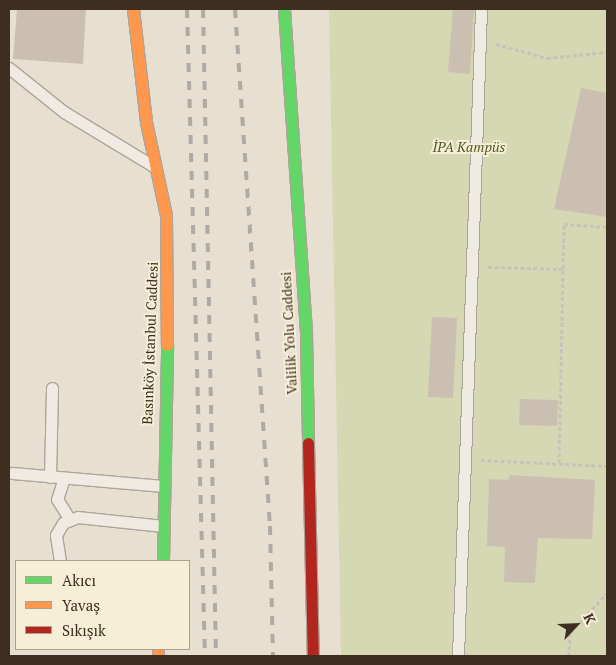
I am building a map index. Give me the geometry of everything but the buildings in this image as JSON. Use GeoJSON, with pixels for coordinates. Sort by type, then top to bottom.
{"type":"FeatureCollection","features":[{"type":"Feature","properties":{"kind":"main road","name":"Basınköy İstanbul Caddesi"},"geometry":{"type":"LineString","coordinates":[[133,9],[156,168],[166,215],[169,296],[163,486],[163,560]]}},
{"type":"Feature","properties":{"kind":"main road","name":"Valilik Yolu Caddesi"},"geometry":{"type":"LineString","coordinates":[[284,9],[306,334],[313,656]]}},
{"type":"Feature","properties":{"kind":"lane"},"geometry":{"type":"LineString","coordinates":[[458,656],[481,9]]}},
{"type":"Feature","properties":{"kind":"lane"},"geometry":{"type":"LineString","coordinates":[[9,68],[64,112],[156,168]]}},
{"type":"Feature","properties":{"kind":"lane"},"geometry":{"type":"LineString","coordinates":[[50,477],[52,388]]}},
{"type":"Feature","properties":{"kind":"lane"},"geometry":{"type":"LineString","coordinates":[[12,473],[163,486]]}},
{"type":"Feature","properties":{"kind":"lane"},"geometry":{"type":"LineString","coordinates":[[64,478],[57,499],[70,520]]}},
{"type":"Feature","properties":{"kind":"lane"},"geometry":{"type":"LineString","coordinates":[[60,560],[56,535],[70,520],[78,517],[163,526]]}},
{"type":"Feature","properties":{"kind":"path"},"geometry":{"type":"LineString","coordinates":[[479,42],[547,58],[607,52]]}},
{"type":"Feature","properties":{"kind":"path"},"geometry":{"type":"LineString","coordinates":[[559,463],[564,224],[607,226]]}},
{"type":"Feature","properties":{"kind":"path"},"geometry":{"type":"LineString","coordinates":[[472,267],[563,269]]}},
{"type":"Feature","properties":{"kind":"path"},"geometry":{"type":"LineString","coordinates":[[465,460],[607,466]]}},
{"type":"Feature","properties":{"kind":"path"},"geometry":{"type":"LineString","coordinates":[[570,656],[570,633],[607,593]]}},
{"type":"Feature","properties":{"kind":"green space","name":"İPA Kampüs"},"geometry":{"type":"Polygon","coordinates":[[[329,9],[607,9],[607,656],[341,656],[329,9]]]}},
{"type":"Feature","properties":{"kind":"railway"},"geometry":{"type":"LineString","coordinates":[[187,9],[205,656]]}},
{"type":"Feature","properties":{"kind":"railway"},"geometry":{"type":"LineString","coordinates":[[203,9],[216,656]]}},
{"type":"Feature","properties":{"kind":"railway"},"geometry":{"type":"LineString","coordinates":[[235,9],[270,526],[273,656]]}},
{"type":"Feature","properties":{"kind":"traffic: fast"},"geometry":{"type":"LineString","coordinates":[[284,9],[306,334],[308,443]]}},
{"type":"Feature","properties":{"kind":"traffic: fast"},"geometry":{"type":"LineString","coordinates":[[163,560],[167,345]]}},
{"type":"Feature","properties":{"kind":"traffic: slow"},"geometry":{"type":"LineString","coordinates":[[133,9],[146,122],[166,215],[167,345]]}},
{"type":"Feature","properties":{"kind":"traffic: slow"},"geometry":{"type":"LineString","coordinates":[[158,650],[158,656]]}},
{"type":"Feature","properties":{"kind":"traffic: jam"},"geometry":{"type":"LineString","coordinates":[[308,443],[313,656]]}}]}
